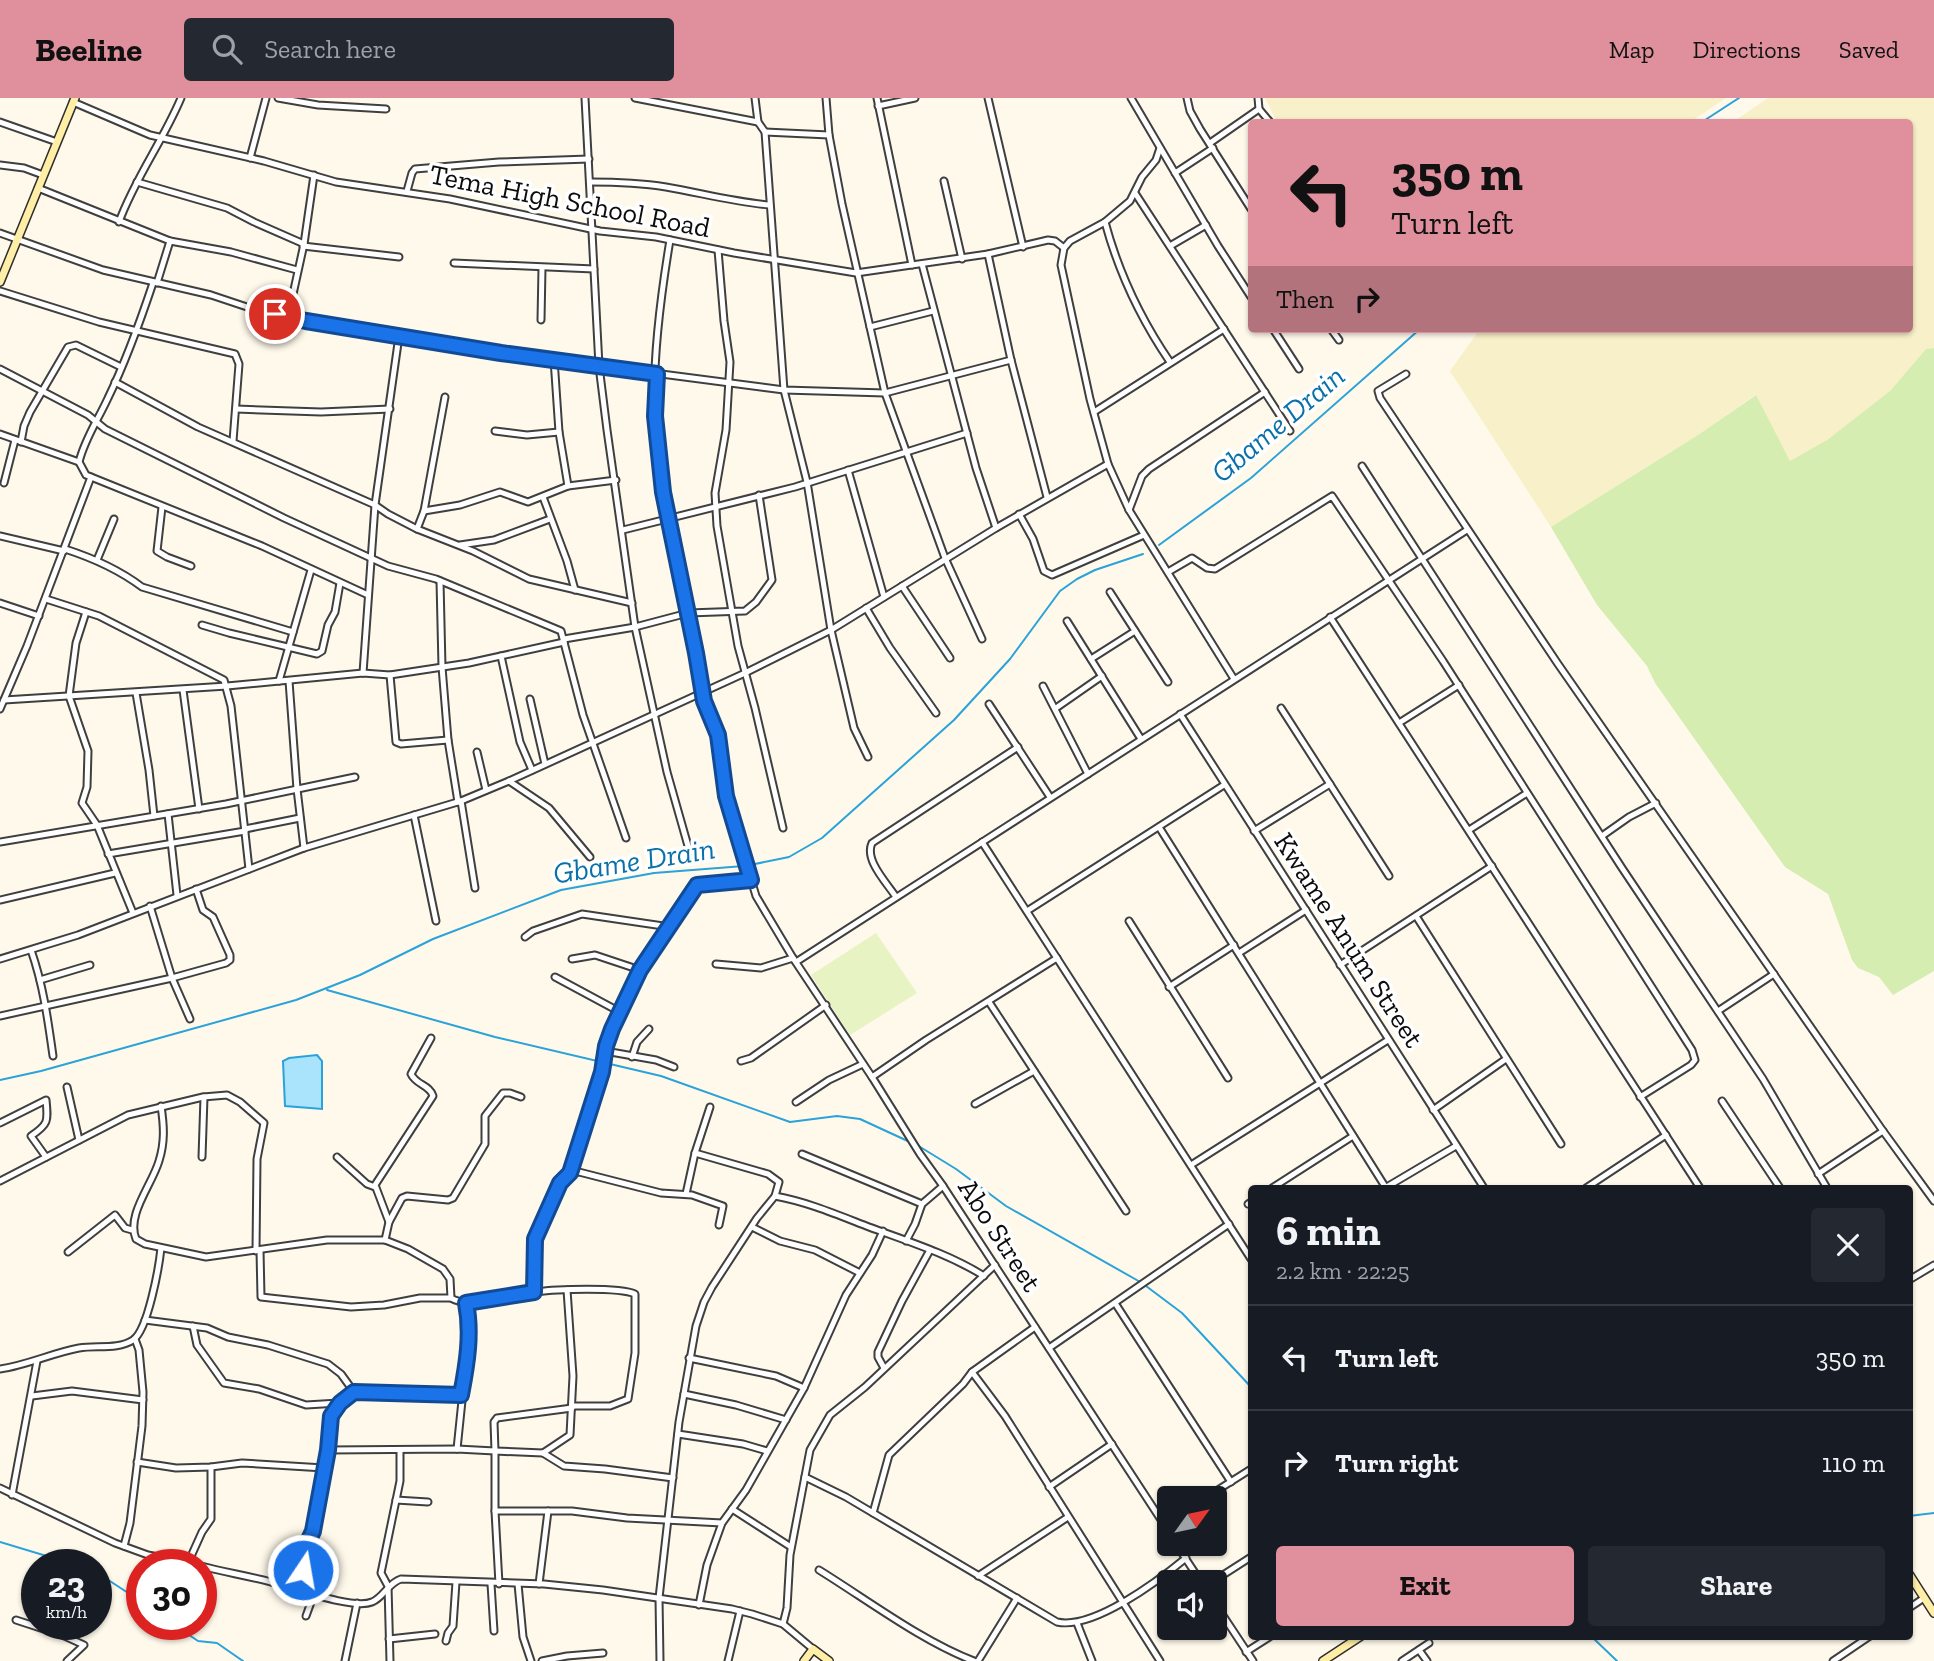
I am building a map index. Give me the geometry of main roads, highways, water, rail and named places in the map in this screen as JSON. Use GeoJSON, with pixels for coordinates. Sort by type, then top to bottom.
{"type":"FeatureCollection","features":[{"type":"Feature","properties":{"kind":"main road"},"geometry":{"type":"LineString","coordinates":[[0,282],[74,100]]}},
{"type":"Feature","properties":{"kind":"main road"},"geometry":{"type":"LineString","coordinates":[[1913,1580],[1934,1613]]}},
{"type":"Feature","properties":{"kind":"main road"},"geometry":{"type":"LineString","coordinates":[[1323,1661],[1355,1640]]}},
{"type":"Feature","properties":{"kind":"main road"},"geometry":{"type":"LineString","coordinates":[[804,1661],[813,1648],[829,1661]]}},
{"type":"Feature","properties":{"kind":"water"},"geometry":{"type":"Polygon","coordinates":[[[317,1055],[322,1061],[322,1109],[285,1106],[283,1061],[317,1055]]]}},
{"type":"Feature","properties":{"kind":"waterway","name":"Gbame Drain"},"geometry":{"type":"LineString","coordinates":[[1707,119],[1739,98]]}},
{"type":"Feature","properties":{"kind":"waterway","name":"Gbame Drain"},"geometry":{"type":"LineString","coordinates":[[1159,545],[1251,478],[1415,333]]}},
{"type":"Feature","properties":{"kind":"waterway","name":"Gbame Drain"},"geometry":{"type":"LineString","coordinates":[[750,865],[789,857],[822,838],[954,720],[1010,659],[1060,591],[1095,570],[1143,554]]}},
{"type":"Feature","properties":{"kind":"waterway","name":"Gbame Drain"},"geometry":{"type":"LineString","coordinates":[[0,1080],[296,1000],[360,975],[433,939],[561,890],[654,873],[744,866]]}},
{"type":"Feature","properties":{"kind":"waterway"},"geometry":{"type":"LineString","coordinates":[[327,990],[495,1037],[661,1076],[790,1122],[837,1116],[860,1119],[912,1143]]}},
{"type":"Feature","properties":{"kind":"waterway"},"geometry":{"type":"LineString","coordinates":[[917,1145],[956,1169],[1006,1206],[1142,1283],[1182,1313],[1248,1384]]}},
{"type":"Feature","properties":{"kind":"waterway"},"geometry":{"type":"LineString","coordinates":[[1913,1516],[1934,1513]]}},
{"type":"Feature","properties":{"kind":"waterway"},"geometry":{"type":"LineString","coordinates":[[0,1542],[23,1549]]}},
{"type":"Feature","properties":{"kind":"waterway"},"geometry":{"type":"LineString","coordinates":[[112,1582],[126,1592]]}},
{"type":"Feature","properties":{"kind":"waterway"},"geometry":{"type":"LineString","coordinates":[[197,1640],[217,1643],[243,1661]]}},
{"type":"Feature","properties":{"kind":"waterway"},"geometry":{"type":"LineString","coordinates":[[1595,1640],[1617,1661]]}}]}
